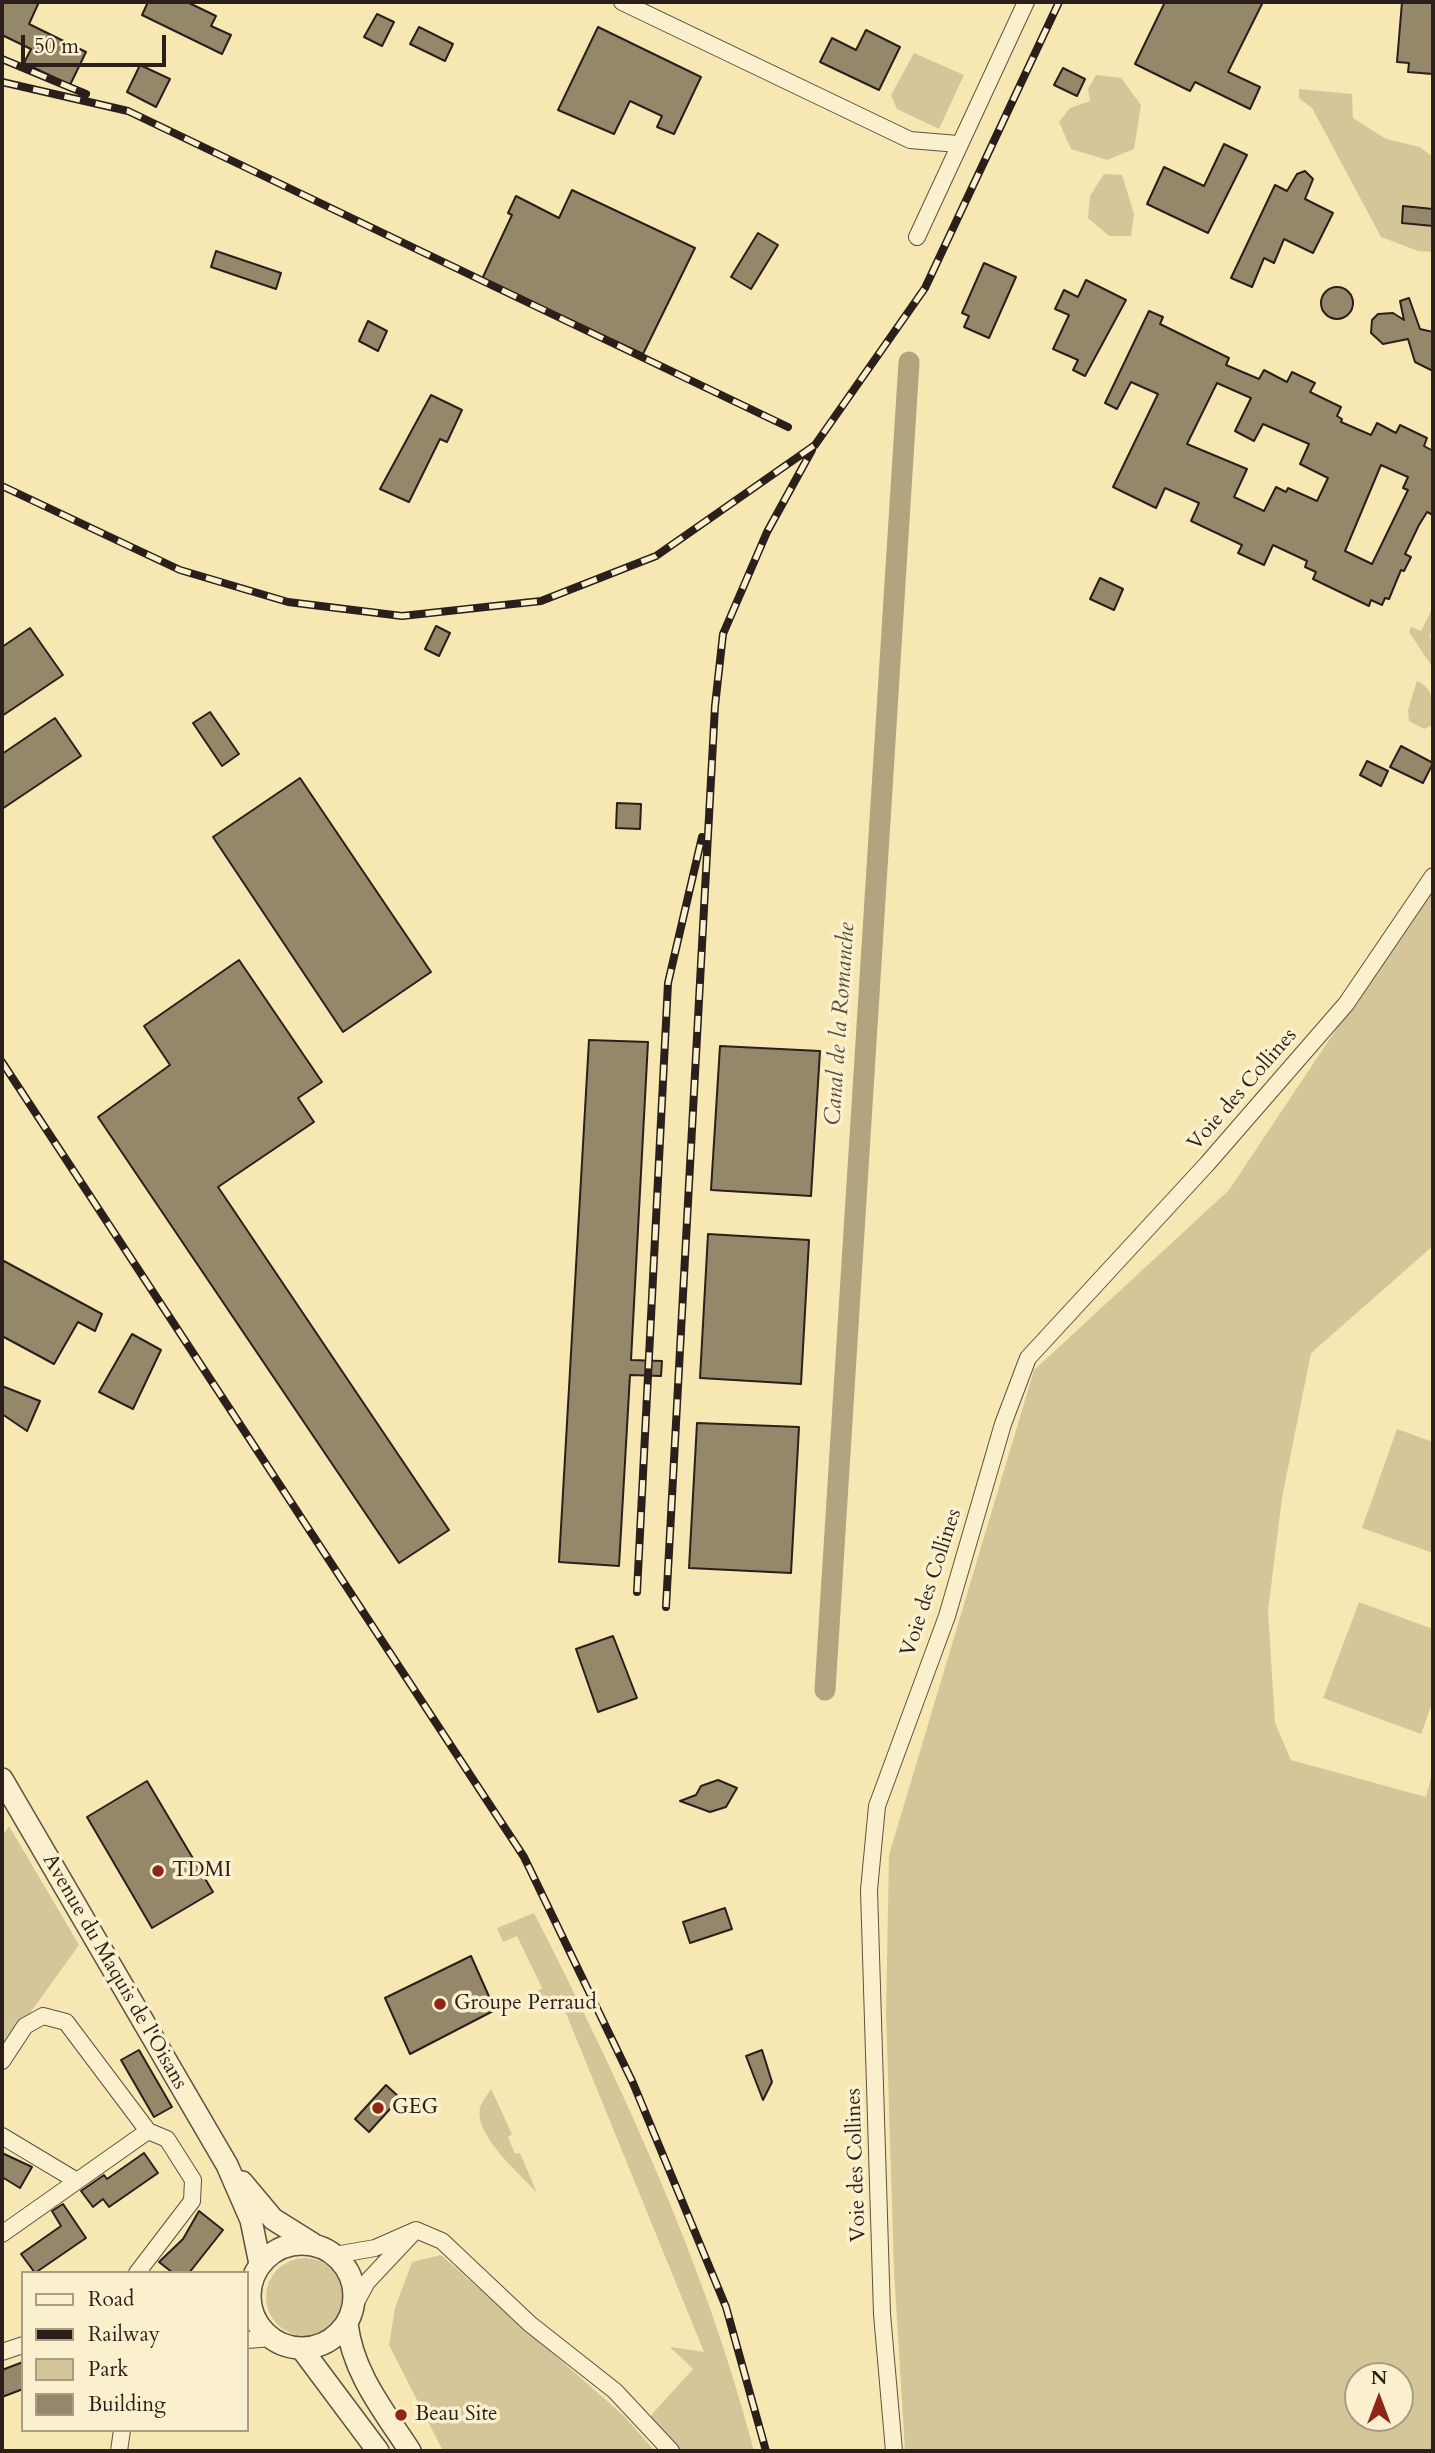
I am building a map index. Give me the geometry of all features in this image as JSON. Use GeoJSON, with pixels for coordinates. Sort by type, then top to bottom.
{"type":"FeatureCollection","features":[{"type":"Feature","properties":{"kind":"street"},"geometry":{"type":"LineString","coordinates":[[622,2],[910,140],[958,144]]}},
{"type":"Feature","properties":{"kind":"street"},"geometry":{"type":"LineString","coordinates":[[917,237],[1026,2]]}},
{"type":"Feature","properties":{"kind":"street","name":"Voie des Collines"},"geometry":{"type":"LineString","coordinates":[[894,2451],[882,2314],[869,1903],[877,1805],[947,1616],[1003,1424],[1028,1358],[1207,1164],[1346,1004],[1433,876]]}},
{"type":"Feature","properties":{"kind":"street","name":"Avenue du Maquis de l'Oisans"},"geometry":{"type":"LineString","coordinates":[[2,1779],[227,2165],[251,2220],[260,2264]]}},
{"type":"Feature","properties":{"kind":"street"},"geometry":{"type":"LineString","coordinates":[[2,2061],[25,2026],[43,2016],[66,2022],[148,2131],[167,2139],[193,2180],[192,2202],[139,2271]]}},
{"type":"Feature","properties":{"kind":"street"},"geometry":{"type":"LineString","coordinates":[[2,2234],[148,2131]]}},
{"type":"Feature","properties":{"kind":"street"},"geometry":{"type":"LineString","coordinates":[[2,2136],[77,2181]]}},
{"type":"Feature","properties":{"kind":"street","name":"Avenue du Maquis de l'Oisans"},"geometry":{"type":"LineString","coordinates":[[227,2165],[273,2219],[313,2244]]}},
{"type":"Feature","properties":{"kind":"street"},"geometry":{"type":"LineString","coordinates":[[335,2255],[375,2248],[416,2230],[442,2241],[530,2324],[615,2391],[671,2451]]}},
{"type":"Feature","properties":{"kind":"street"},"geometry":{"type":"LineString","coordinates":[[410,2451],[364,2380],[349,2344],[350,2315],[354,2287],[348,2269],[335,2255],[313,2244],[293,2244],[275,2251],[260,2264],[250,2288],[248,2303],[261,2328],[285,2345],[301,2348],[327,2341],[350,2315],[367,2282],[416,2230]]}},
{"type":"Feature","properties":{"kind":"street"},"geometry":{"type":"LineString","coordinates":[[248,2340],[272,2338]]}},
{"type":"Feature","properties":{"kind":"street"},"geometry":{"type":"LineString","coordinates":[[2,2352],[21,2346]]}},
{"type":"Feature","properties":{"kind":"street"},"geometry":{"type":"LineString","coordinates":[[301,2348],[378,2451]]}},
{"type":"Feature","properties":{"kind":"street"},"geometry":{"type":"LineString","coordinates":[[119,2451],[122,2432]]}},
{"type":"Feature","properties":{"kind":"green space"},"geometry":{"type":"Polygon","coordinates":[[[914,53],[964,75],[939,129],[897,109],[891,95],[914,53]]]}},
{"type":"Feature","properties":{"kind":"green space"},"geometry":{"type":"Polygon","coordinates":[[[1096,75],[1121,78],[1141,105],[1134,149],[1107,160],[1071,149],[1059,122],[1070,108],[1090,101],[1088,89],[1096,75]]]}},
{"type":"Feature","properties":{"kind":"green space"},"geometry":{"type":"Polygon","coordinates":[[[1299,89],[1352,94],[1353,118],[1386,139],[1420,147],[1433,157],[1433,252],[1418,251],[1381,237],[1312,108],[1299,98],[1299,89]]]}},
{"type":"Feature","properties":{"kind":"green space"},"geometry":{"type":"Polygon","coordinates":[[[1104,174],[1122,175],[1134,214],[1131,236],[1109,236],[1088,218],[1090,196],[1104,174]]]}},
{"type":"Feature","properties":{"kind":"green space"},"geometry":{"type":"Polygon","coordinates":[[[1431,611],[1433,629],[1429,637],[1433,640],[1433,668],[1409,632],[1411,627],[1421,631],[1431,611]]]}},
{"type":"Feature","properties":{"kind":"green space"},"geometry":{"type":"Polygon","coordinates":[[[1417,681],[1427,688],[1433,704],[1433,725],[1424,729],[1409,721],[1408,710],[1417,681]]]}},
{"type":"Feature","properties":{"kind":"green space"},"geometry":{"type":"Polygon","coordinates":[[[1433,884],[1433,1246],[1311,1353],[1282,1498],[1268,1611],[1275,1723],[1291,1760],[1426,1797],[1433,1770],[1433,2451],[905,2451],[894,2271],[886,2012],[889,1855],[1034,1370],[1229,1190],[1433,884]]]}},
{"type":"Feature","properties":{"kind":"green space"},"geometry":{"type":"Polygon","coordinates":[[[1397,1429],[1433,1442],[1433,1553],[1362,1528],[1397,1429]]]}},
{"type":"Feature","properties":{"kind":"green space"},"geometry":{"type":"Polygon","coordinates":[[[1359,1602],[1433,1629],[1433,1701],[1421,1734],[1323,1698],[1359,1602]]]}},
{"type":"Feature","properties":{"kind":"green space"},"geometry":{"type":"Polygon","coordinates":[[[9,1826],[79,1945],[2,2052],[2,1837],[9,1826]]]}},
{"type":"Feature","properties":{"kind":"green space"},"geometry":{"type":"Polygon","coordinates":[[[534,1913],[599,2044],[659,2176],[711,2312],[754,2451],[681,2451],[649,2421],[653,2413],[693,2369],[670,2347],[704,2352],[561,2001],[527,1998],[542,1988],[517,1936],[503,1942],[497,1928],[534,1913]]]}},
{"type":"Feature","properties":{"kind":"green space"},"geometry":{"type":"Polygon","coordinates":[[[491,2089],[512,2134],[508,2137],[515,2154],[520,2153],[537,2193],[500,2154],[484,2130],[480,2108],[491,2089]]]}},
{"type":"Feature","properties":{"kind":"green space"},"geometry":{"type":"Polygon","coordinates":[[[441,2255],[623,2415],[655,2451],[443,2451],[389,2345],[395,2308],[412,2262],[441,2255]]]}},
{"type":"Feature","properties":{"kind":"green space"},"geometry":{"type":"Polygon","coordinates":[[[305,2258],[320,2261],[333,2269],[341,2282],[344,2297],[341,2312],[333,2325],[320,2333],[305,2336],[290,2333],[277,2325],[269,2312],[266,2297],[269,2282],[277,2269],[290,2261],[305,2258]]]}},
{"type":"Feature","properties":{"kind":"building"},"geometry":{"type":"Polygon","coordinates":[[[2,2],[39,2],[29,24],[86,52],[70,85],[24,63],[31,49],[2,35],[2,2]]]}},
{"type":"Feature","properties":{"kind":"building"},"geometry":{"type":"Polygon","coordinates":[[[148,2],[187,2],[216,16],[211,26],[231,35],[222,54],[142,15],[148,2]]]}},
{"type":"Feature","properties":{"kind":"building"},"geometry":{"type":"Polygon","coordinates":[[[1165,2],[1263,2],[1228,72],[1260,87],[1250,109],[1195,82],[1190,91],[1135,64],[1165,2]]]}},
{"type":"Feature","properties":{"kind":"building"},"geometry":{"type":"Polygon","coordinates":[[[1402,2],[1433,2],[1433,74],[1408,72],[1409,63],[1397,62],[1402,2]]]}},
{"type":"Feature","properties":{"kind":"building"},"geometry":{"type":"Polygon","coordinates":[[[377,14],[394,22],[382,46],[364,37],[377,14]]]}},
{"type":"Feature","properties":{"kind":"building"},"geometry":{"type":"Polygon","coordinates":[[[419,27],[453,44],[445,61],[410,44],[419,27]]]}},
{"type":"Feature","properties":{"kind":"building"},"geometry":{"type":"Polygon","coordinates":[[[598,27],[701,77],[674,134],[657,127],[662,116],[630,101],[614,134],[558,110],[598,27]]]}},
{"type":"Feature","properties":{"kind":"building"},"geometry":{"type":"Polygon","coordinates":[[[866,30],[900,47],[879,90],[820,62],[832,38],[856,50],[866,30]]]}},
{"type":"Feature","properties":{"kind":"building"},"geometry":{"type":"Polygon","coordinates":[[[140,65],[170,79],[156,107],[127,92],[140,65]]]}},
{"type":"Feature","properties":{"kind":"building"},"geometry":{"type":"Polygon","coordinates":[[[1063,68],[1085,79],[1077,96],[1054,85],[1063,68]]]}},
{"type":"Feature","properties":{"kind":"building"},"geometry":{"type":"Polygon","coordinates":[[[1224,144],[1247,155],[1208,233],[1147,204],[1164,167],[1204,186],[1224,144]]]}},
{"type":"Feature","properties":{"kind":"building"},"geometry":{"type":"Polygon","coordinates":[[[1305,171],[1313,179],[1305,199],[1333,213],[1313,253],[1284,239],[1274,263],[1264,258],[1252,287],[1231,278],[1275,185],[1287,191],[1297,174],[1305,171]]]}},
{"type":"Feature","properties":{"kind":"building"},"geometry":{"type":"Polygon","coordinates":[[[572,190],[695,248],[643,354],[482,279],[512,215],[508,213],[516,196],[559,218],[572,190]]]}},
{"type":"Feature","properties":{"kind":"building"},"geometry":{"type":"Polygon","coordinates":[[[1403,206],[1433,209],[1433,226],[1402,223],[1403,206]]]}},
{"type":"Feature","properties":{"kind":"building"},"geometry":{"type":"Polygon","coordinates":[[[758,233],[778,245],[751,289],[731,277],[758,233]]]}},
{"type":"Feature","properties":{"kind":"building"},"geometry":{"type":"Polygon","coordinates":[[[216,251],[281,273],[276,289],[211,267],[216,251]]]}},
{"type":"Feature","properties":{"kind":"building"},"geometry":{"type":"Polygon","coordinates":[[[984,263],[1016,277],[989,338],[964,327],[969,316],[962,313],[984,263]]]}},
{"type":"Feature","properties":{"kind":"building"},"geometry":{"type":"Polygon","coordinates":[[[1086,280],[1126,300],[1085,376],[1073,370],[1078,360],[1053,349],[1069,315],[1055,309],[1064,290],[1078,297],[1086,280]]]}},
{"type":"Feature","properties":{"kind":"building"},"geometry":{"type":"Polygon","coordinates":[[[1337,287],[1348,292],[1353,303],[1348,314],[1337,319],[1326,314],[1321,303],[1326,292],[1337,287]]]}},
{"type":"Feature","properties":{"kind":"building"},"geometry":{"type":"Polygon","coordinates":[[[1409,298],[1420,329],[1433,332],[1433,371],[1415,362],[1408,339],[1383,344],[1371,333],[1372,320],[1378,314],[1393,313],[1404,320],[1400,301],[1409,298]]]}},
{"type":"Feature","properties":{"kind":"building"},"geometry":{"type":"Polygon","coordinates":[[[1149,311],[1163,317],[1160,324],[1229,358],[1226,365],[1259,379],[1264,370],[1287,382],[1292,372],[1315,383],[1310,392],[1341,407],[1337,416],[1342,419],[1341,422],[1371,435],[1377,423],[1396,433],[1400,425],[1427,438],[1424,446],[1433,451],[1433,515],[1427,512],[1419,525],[1405,554],[1411,557],[1404,571],[1401,570],[1389,599],[1385,598],[1382,605],[1371,600],[1369,606],[1313,579],[1316,572],[1305,567],[1307,561],[1273,545],[1264,565],[1238,553],[1242,545],[1191,521],[1199,503],[1165,488],[1156,508],[1113,487],[1158,394],[1131,382],[1117,409],[1105,403],[1149,311]],[[1217,383],[1187,444],[1247,469],[1234,497],[1264,511],[1276,487],[1286,492],[1288,488],[1317,501],[1328,478],[1300,464],[1309,444],[1263,424],[1254,441],[1235,431],[1251,398],[1217,383]],[[1381,465],[1345,551],[1372,564],[1408,490],[1403,488],[1408,477],[1381,465]]]}},
{"type":"Feature","properties":{"kind":"building"},"geometry":{"type":"Polygon","coordinates":[[[368,321],[387,331],[378,351],[359,341],[368,321]]]}},
{"type":"Feature","properties":{"kind":"building"},"geometry":{"type":"Polygon","coordinates":[[[431,395],[462,410],[447,442],[440,439],[409,502],[380,489],[431,395]]]}},
{"type":"Feature","properties":{"kind":"building"},"geometry":{"type":"Polygon","coordinates":[[[1100,578],[1123,589],[1114,610],[1090,599],[1100,578]]]}},
{"type":"Feature","properties":{"kind":"building"},"geometry":{"type":"Polygon","coordinates":[[[436,626],[450,633],[439,656],[425,649],[436,626]]]}},
{"type":"Feature","properties":{"kind":"building"},"geometry":{"type":"Polygon","coordinates":[[[30,628],[63,675],[2,716],[2,647],[30,628]]]}},
{"type":"Feature","properties":{"kind":"building"},"geometry":{"type":"Polygon","coordinates":[[[210,712],[239,754],[222,766],[193,723],[210,712]]]}},
{"type":"Feature","properties":{"kind":"building"},"geometry":{"type":"Polygon","coordinates":[[[55,718],[81,756],[2,809],[2,754],[55,718]]]}},
{"type":"Feature","properties":{"kind":"building"},"geometry":{"type":"Polygon","coordinates":[[[1401,746],[1433,763],[1423,783],[1390,767],[1401,746]]]}},
{"type":"Feature","properties":{"kind":"building"},"geometry":{"type":"Polygon","coordinates":[[[1367,761],[1388,771],[1381,786],[1360,775],[1367,761]]]}},
{"type":"Feature","properties":{"kind":"building"},"geometry":{"type":"Polygon","coordinates":[[[300,778],[431,972],[343,1032],[213,837],[300,778]]]}},
{"type":"Feature","properties":{"kind":"building"},"geometry":{"type":"Polygon","coordinates":[[[617,803],[641,804],[640,829],[616,828],[617,803]]]}},
{"type":"Feature","properties":{"kind":"building"},"geometry":{"type":"Polygon","coordinates":[[[239,960],[322,1082],[298,1098],[314,1122],[218,1187],[449,1530],[399,1563],[98,1117],[170,1065],[144,1026],[239,960]]]}},
{"type":"Feature","properties":{"kind":"building"},"geometry":{"type":"Polygon","coordinates":[[[589,1040],[648,1042],[631,1360],[662,1361],[661,1376],[630,1375],[619,1566],[559,1562],[589,1040]]]}},
{"type":"Feature","properties":{"kind":"building"},"geometry":{"type":"Polygon","coordinates":[[[720,1046],[820,1051],[811,1196],[711,1190],[720,1046]]]}},
{"type":"Feature","properties":{"kind":"building"},"geometry":{"type":"Polygon","coordinates":[[[708,1234],[809,1240],[801,1384],[700,1378],[708,1234]]]}},
{"type":"Feature","properties":{"kind":"building"},"geometry":{"type":"Polygon","coordinates":[[[2,1260],[102,1314],[95,1331],[78,1322],[54,1364],[2,1336],[2,1260]]]}},
{"type":"Feature","properties":{"kind":"building"},"geometry":{"type":"Polygon","coordinates":[[[132,1334],[161,1350],[133,1409],[99,1392],[132,1334]]]}},
{"type":"Feature","properties":{"kind":"building"},"geometry":{"type":"Polygon","coordinates":[[[2,1386],[40,1401],[27,1431],[2,1414],[2,1386]]]}},
{"type":"Feature","properties":{"kind":"building"},"geometry":{"type":"Polygon","coordinates":[[[697,1423],[799,1427],[791,1573],[689,1568],[697,1423]]]}},
{"type":"Feature","properties":{"kind":"building"},"geometry":{"type":"Polygon","coordinates":[[[613,1636],[637,1698],[598,1712],[576,1649],[613,1636]]]}},
{"type":"Feature","properties":{"kind":"building"},"geometry":{"type":"Polygon","coordinates":[[[718,1780],[737,1788],[726,1807],[710,1812],[680,1801],[696,1795],[701,1786],[718,1780]]]}},
{"type":"Feature","properties":{"kind":"building"},"geometry":{"type":"Polygon","coordinates":[[[147,1781],[213,1892],[152,1928],[87,1817],[147,1781]]]}},
{"type":"Feature","properties":{"kind":"building"},"geometry":{"type":"Polygon","coordinates":[[[725,1908],[732,1929],[690,1943],[683,1922],[725,1908]]]}},
{"type":"Feature","properties":{"kind":"building","name":"Groupe Perraud"},"geometry":{"type":"Polygon","coordinates":[[[471,1956],[495,2010],[410,2054],[385,1998],[471,1956]]]}},
{"type":"Feature","properties":{"kind":"building"},"geometry":{"type":"Polygon","coordinates":[[[139,2050],[172,2107],[154,2117],[121,2060],[139,2050]]]}},
{"type":"Feature","properties":{"kind":"building"},"geometry":{"type":"Polygon","coordinates":[[[762,2050],[772,2082],[763,2100],[746,2056],[762,2050]]]}},
{"type":"Feature","properties":{"kind":"building","name":"GEG"},"geometry":{"type":"Polygon","coordinates":[[[386,2085],[400,2098],[369,2132],[355,2119],[386,2085]]]}},
{"type":"Feature","properties":{"kind":"building"},"geometry":{"type":"Polygon","coordinates":[[[2,2153],[32,2167],[20,2188],[2,2177],[2,2153]]]}},
{"type":"Feature","properties":{"kind":"building"},"geometry":{"type":"Polygon","coordinates":[[[144,2153],[158,2173],[109,2207],[103,2199],[93,2207],[81,2191],[104,2175],[107,2179],[144,2153]]]}},
{"type":"Feature","properties":{"kind":"building"},"geometry":{"type":"Polygon","coordinates":[[[63,2204],[86,2238],[38,2271],[34,2271],[21,2254],[61,2226],[52,2211],[63,2204]]]}},
{"type":"Feature","properties":{"kind":"building"},"geometry":{"type":"Polygon","coordinates":[[[199,2211],[223,2230],[191,2271],[170,2271],[159,2262],[183,2239],[199,2211]]]}},
{"type":"Feature","properties":{"kind":"building"},"geometry":{"type":"Polygon","coordinates":[[[21,2363],[21,2390],[2,2397],[2,2370],[21,2363]]]}},
{"type":"Feature","properties":{"kind":"waterway","name":"Canal de la Romanche"},"geometry":{"type":"LineString","coordinates":[[825,1690],[909,362]]}},
{"type":"Feature","properties":{"kind":"railway"},"geometry":{"type":"LineString","coordinates":[[2,486],[180,570],[288,602],[402,616],[541,601],[656,556],[815,445],[925,288],[1059,2]]}},
{"type":"Feature","properties":{"kind":"railway"},"geometry":{"type":"LineString","coordinates":[[2,59],[86,94]]}},
{"type":"Feature","properties":{"kind":"railway"},"geometry":{"type":"LineString","coordinates":[[2,82],[128,111],[788,427]]}},
{"type":"Feature","properties":{"kind":"railway"},"geometry":{"type":"LineString","coordinates":[[666,1607],[715,706],[723,634],[767,532],[812,450]]}},
{"type":"Feature","properties":{"kind":"railway"},"geometry":{"type":"LineString","coordinates":[[637,1592],[668,983],[702,837]]}},
{"type":"Feature","properties":{"kind":"railway"},"geometry":{"type":"LineString","coordinates":[[2,1062],[524,1857],[633,2083],[726,2307],[766,2451]]}},
{"type":"Feature","properties":{"kind":"place","name":"TDMI"},"geometry":{"type":"Point","coordinates":[158,1871]}},
{"type":"Feature","properties":{"kind":"place","name":"Groupe Perraud"},"geometry":{"type":"Point","coordinates":[440,2004]}},
{"type":"Feature","properties":{"kind":"place","name":"GEG"},"geometry":{"type":"Point","coordinates":[378,2108]}},
{"type":"Feature","properties":{"kind":"place","name":"Beau Site"},"geometry":{"type":"Point","coordinates":[401,2415]}}]}
